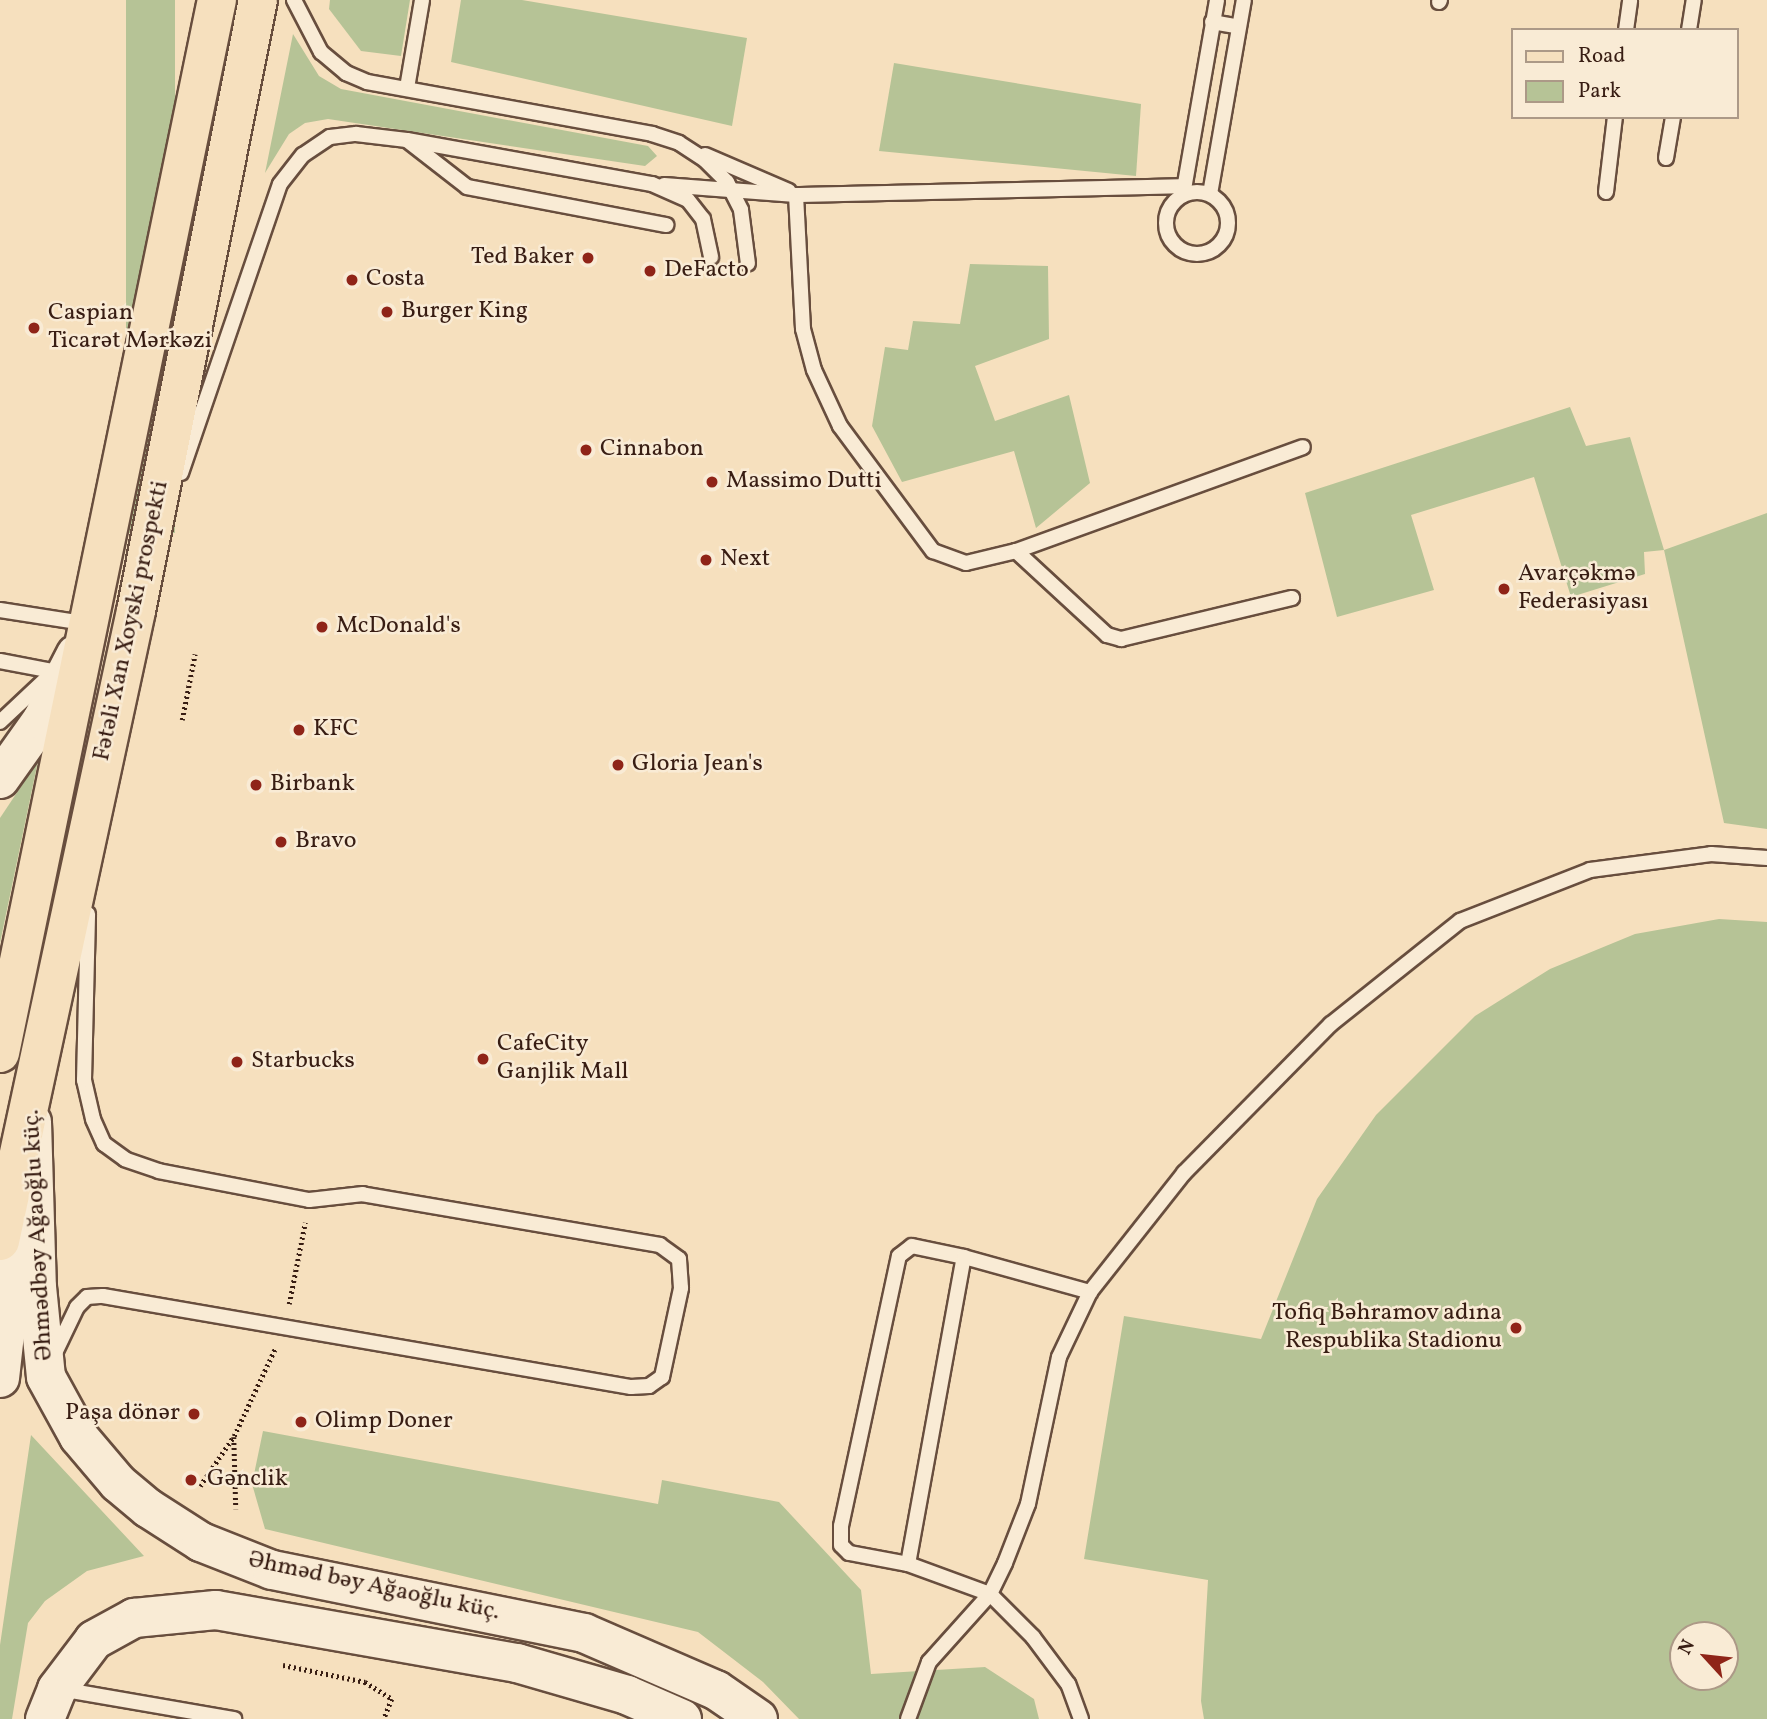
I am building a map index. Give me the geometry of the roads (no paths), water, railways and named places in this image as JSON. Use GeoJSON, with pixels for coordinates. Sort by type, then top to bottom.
{"type":"FeatureCollection","features":[{"type":"Feature","properties":{"kind":"main road","name":"Fətəli Xan Xoyski prospekti"},"geometry":{"type":"LineString","coordinates":[[0,1053],[91,624],[217,0]]}},
{"type":"Feature","properties":{"kind":"main road","name":"Fətəli Xan Xoyski prospekti"},"geometry":{"type":"LineString","coordinates":[[0,1241],[136,611],[258,0]]}},
{"type":"Feature","properties":{"kind":"street"},"geometry":{"type":"LineString","coordinates":[[0,779],[42,720],[91,624]]}},
{"type":"Feature","properties":{"kind":"street"},"geometry":{"type":"LineString","coordinates":[[0,1378],[32,1092]]}},
{"type":"Feature","properties":{"kind":"street","name":"Əhmədbəy Ağaoğlu küç."},"geometry":{"type":"LineString","coordinates":[[32,1092],[37,1287],[46,1377]]}},
{"type":"Feature","properties":{"kind":"street","name":"Əhməd bəy Ağaoğlu küç."},"geometry":{"type":"LineString","coordinates":[[46,1377],[61,1410],[118,1483],[175,1527],[222,1552],[315,1580],[584,1633],[716,1690],[758,1719]]}},
{"type":"Feature","properties":{"kind":"street","name":"Əhməd bəy Ağaoğlu küç."},"geometry":{"type":"LineString","coordinates":[[51,1704],[94,1640],[134,1618],[158,1613],[216,1610],[377,1636],[579,1679],[682,1719]]}},
{"type":"Feature","properties":{"kind":"lane"},"geometry":{"type":"LineString","coordinates":[[294,0],[321,52],[346,73],[367,82],[679,143],[796,195]]}},
{"type":"Feature","properties":{"kind":"lane"},"geometry":{"type":"LineString","coordinates":[[407,88],[422,0]]}},
{"type":"Feature","properties":{"kind":"lane"},"geometry":{"type":"LineString","coordinates":[[136,611],[260,232],[280,184],[303,155],[330,137],[356,134],[407,140],[652,184],[732,192],[796,195],[1183,190],[1210,194],[1228,215],[1228,229],[1222,242],[1198,254],[1173,243],[1167,230],[1167,216],[1183,190],[1217,0]]}},
{"type":"Feature","properties":{"kind":"lane"},"geometry":{"type":"LineString","coordinates":[[1210,194],[1244,0]]}},
{"type":"Feature","properties":{"kind":"lane"},"geometry":{"type":"LineString","coordinates":[[1626,28],[1630,0]]}},
{"type":"Feature","properties":{"kind":"lane"},"geometry":{"type":"LineString","coordinates":[[1689,28],[1694,0]]}},
{"type":"Feature","properties":{"kind":"lane"},"geometry":{"type":"LineString","coordinates":[[1212,22],[1239,27]]}},
{"type":"Feature","properties":{"kind":"lane"},"geometry":{"type":"LineString","coordinates":[[1606,192],[1615,119]]}},
{"type":"Feature","properties":{"kind":"lane"},"geometry":{"type":"LineString","coordinates":[[1666,158],[1673,119]]}},
{"type":"Feature","properties":{"kind":"lane"},"geometry":{"type":"LineString","coordinates":[[407,140],[467,187],[666,225]]}},
{"type":"Feature","properties":{"kind":"lane"},"geometry":{"type":"LineString","coordinates":[[679,143],[705,160],[732,192],[741,211],[748,264]]}},
{"type":"Feature","properties":{"kind":"lane"},"geometry":{"type":"LineString","coordinates":[[652,184],[688,200],[703,219],[710,257]]}},
{"type":"Feature","properties":{"kind":"lane"},"geometry":{"type":"LineString","coordinates":[[796,195],[803,329],[814,370],[839,426],[933,551],[966,564],[1016,551],[1303,447]]}},
{"type":"Feature","properties":{"kind":"lane"},"geometry":{"type":"LineString","coordinates":[[1016,551],[1107,635],[1121,639],[1292,598]]}},
{"type":"Feature","properties":{"kind":"lane"},"geometry":{"type":"LineString","coordinates":[[0,610],[91,624]]}},
{"type":"Feature","properties":{"kind":"lane"},"geometry":{"type":"LineString","coordinates":[[0,722],[53,671],[91,624]]}},
{"type":"Feature","properties":{"kind":"lane"},"geometry":{"type":"LineString","coordinates":[[0,661],[53,671]]}},
{"type":"Feature","properties":{"kind":"lane"},"geometry":{"type":"LineString","coordinates":[[46,1377],[66,1324],[87,1297],[130,1298],[631,1387],[649,1386],[662,1377],[668,1357],[681,1273],[672,1250],[660,1245],[363,1194],[309,1200],[159,1171],[125,1159],[104,1144],[84,1080],[82,1013],[94,803]]}},
{"type":"Feature","properties":{"kind":"lane"},"geometry":{"type":"LineString","coordinates":[[908,1719],[929,1662],[990,1594],[1028,1504],[1059,1357],[1090,1292],[1184,1173],[1331,1024],[1460,921],[1590,870],[1711,854],[1767,858]]}},
{"type":"Feature","properties":{"kind":"lane"},"geometry":{"type":"LineString","coordinates":[[1081,1719],[1068,1684],[1033,1637],[990,1594],[908,1564],[849,1553],[841,1545],[841,1525],[899,1256],[912,1246],[964,1257],[1090,1292]]}},
{"type":"Feature","properties":{"kind":"lane"},"geometry":{"type":"LineString","coordinates":[[908,1564],[964,1257]]}},
{"type":"Feature","properties":{"kind":"lane"},"geometry":{"type":"LineString","coordinates":[[51,1704],[234,1719]]}},
{"type":"Feature","properties":{"kind":"place","name":"Ted Baker"},"geometry":{"type":"Point","coordinates":[588,258]}},
{"type":"Feature","properties":{"kind":"place","name":"DeFacto"},"geometry":{"type":"Point","coordinates":[650,271]}},
{"type":"Feature","properties":{"kind":"place","name":"Costa"},"geometry":{"type":"Point","coordinates":[352,280]}},
{"type":"Feature","properties":{"kind":"place","name":"Burger King"},"geometry":{"type":"Point","coordinates":[387,312]}},
{"type":"Feature","properties":{"kind":"place","name":"Caspian Ticarət Mərkəzi"},"geometry":{"type":"Point","coordinates":[34,328]}},
{"type":"Feature","properties":{"kind":"place","name":"Cinnabon"},"geometry":{"type":"Point","coordinates":[586,450]}},
{"type":"Feature","properties":{"kind":"place","name":"Massimo Dutti"},"geometry":{"type":"Point","coordinates":[712,482]}},
{"type":"Feature","properties":{"kind":"place","name":"Next"},"geometry":{"type":"Point","coordinates":[706,560]}},
{"type":"Feature","properties":{"kind":"place","name":"Avarçəkmə Federasiyası"},"geometry":{"type":"Point","coordinates":[1504,589]}},
{"type":"Feature","properties":{"kind":"place","name":"McDonald's"},"geometry":{"type":"Point","coordinates":[322,627]}},
{"type":"Feature","properties":{"kind":"place","name":"KFC"},"geometry":{"type":"Point","coordinates":[299,730]}},
{"type":"Feature","properties":{"kind":"place","name":"Gloria Jean's"},"geometry":{"type":"Point","coordinates":[618,765]}},
{"type":"Feature","properties":{"kind":"place","name":"Birbank"},"geometry":{"type":"Point","coordinates":[256,785]}},
{"type":"Feature","properties":{"kind":"place","name":"Bravo"},"geometry":{"type":"Point","coordinates":[281,842]}},
{"type":"Feature","properties":{"kind":"place","name":"CafeCity Ganjlik Mall"},"geometry":{"type":"Point","coordinates":[483,1059]}},
{"type":"Feature","properties":{"kind":"place","name":"Starbucks"},"geometry":{"type":"Point","coordinates":[237,1062]}},
{"type":"Feature","properties":{"kind":"place","name":"Tofiq Bəhramov adına Respublika Stadionu"},"geometry":{"type":"Point","coordinates":[1516,1328]}},
{"type":"Feature","properties":{"kind":"place","name":"Paşa dönər"},"geometry":{"type":"Point","coordinates":[194,1414]}},
{"type":"Feature","properties":{"kind":"place","name":"Olimp Doner"},"geometry":{"type":"Point","coordinates":[301,1422]}},
{"type":"Feature","properties":{"kind":"place","name":"Gənclik"},"geometry":{"type":"Point","coordinates":[191,1480]}}]}
